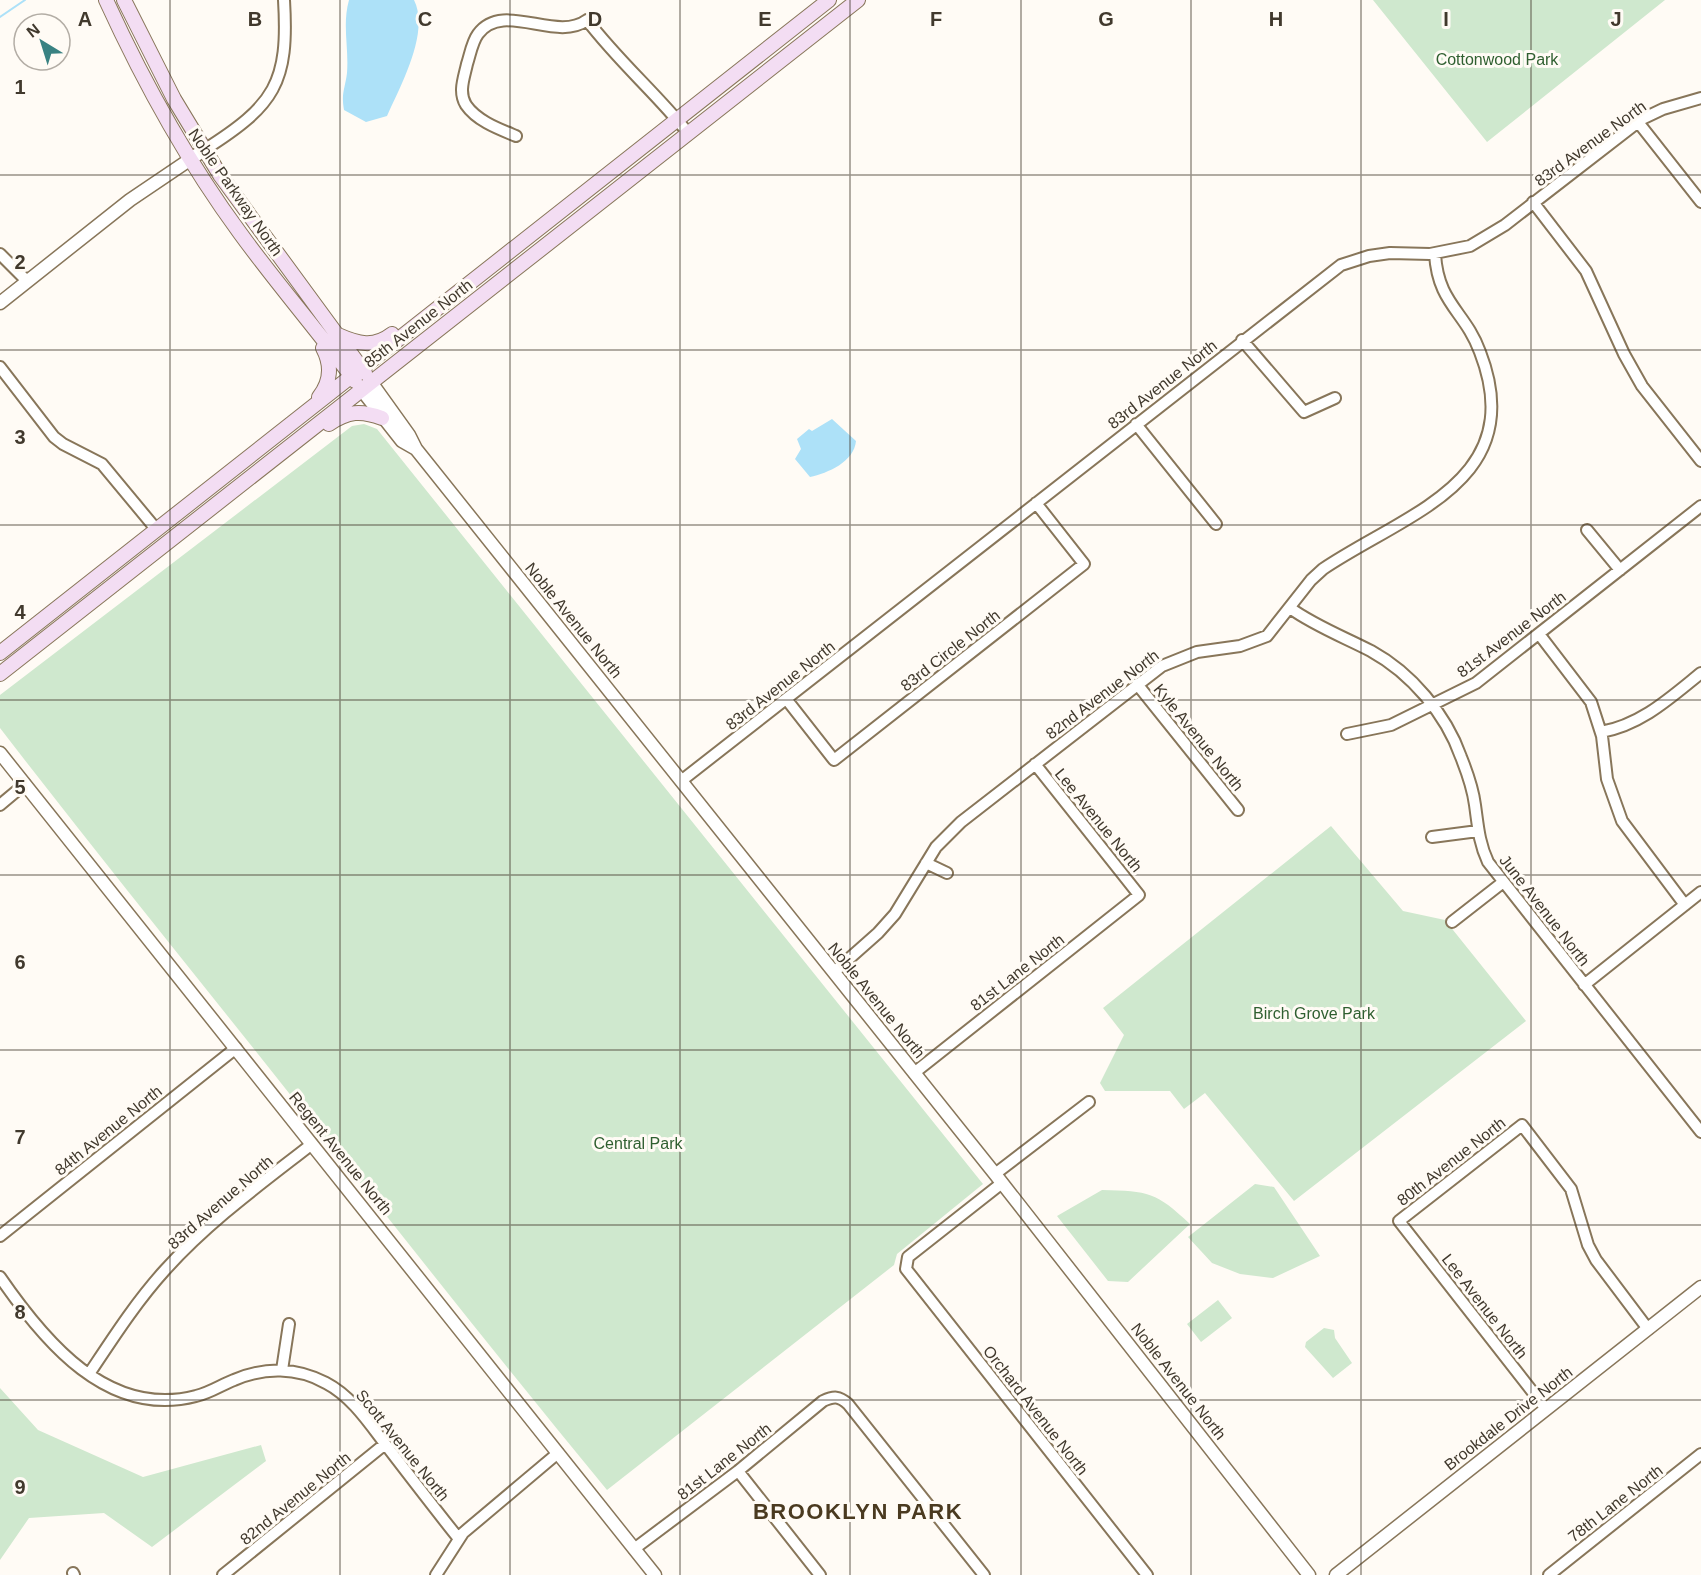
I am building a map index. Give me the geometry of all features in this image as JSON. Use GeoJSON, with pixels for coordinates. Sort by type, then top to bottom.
{"type":"FeatureCollection","features":[{"type":"Feature","properties":{"kind":"main road","name":"Noble Parkway North"},"geometry":{"type":"LineString","coordinates":[[106,0],[142,75],[190,159],[241,234],[299,308],[366,385]]}},
{"type":"Feature","properties":{"kind":"main road","name":"Noble Parkway North"},"geometry":{"type":"LineString","coordinates":[[124,0],[162,77],[204,150],[249,219],[337,335],[356,371]]}},
{"type":"Feature","properties":{"kind":"main road","name":"85th Avenue North"},"geometry":{"type":"LineString","coordinates":[[0,653],[829,0]]}},
{"type":"Feature","properties":{"kind":"main road","name":"85th Avenue North"},"geometry":{"type":"LineString","coordinates":[[0,674],[858,0]]}},
{"type":"Feature","properties":{"kind":"main road"},"geometry":{"type":"LineString","coordinates":[[337,335],[359,344],[382,341],[454,286],[475,278]]}},
{"type":"Feature","properties":{"kind":"main road"},"geometry":{"type":"LineString","coordinates":[[299,308],[303,320],[324,350],[330,365],[327,386],[309,409]]}},
{"type":"Feature","properties":{"kind":"main road"},"geometry":{"type":"LineString","coordinates":[[242,483],[257,481],[343,415],[360,411],[382,418]]}},
{"type":"Feature","properties":{"kind":"street"},"geometry":{"type":"LineString","coordinates":[[0,303],[130,200],[245,120],[272,92],[285,58],[284,0]]}},
{"type":"Feature","properties":{"kind":"street"},"geometry":{"type":"LineString","coordinates":[[516,136],[498,129],[472,112],[464,101],[462,92],[474,41],[484,27],[498,21],[570,28],[587,21],[628,70],[658,95],[688,133]]}},
{"type":"Feature","properties":{"kind":"street","name":"83rd Avenue North"},"geometry":{"type":"LineString","coordinates":[[681,781],[787,700],[1242,340],[1341,265],[1369,256],[1390,253],[1434,254],[1479,241],[1505,225],[1638,122],[1664,109],[1701,98]]}},
{"type":"Feature","properties":{"kind":"street"},"geometry":{"type":"LineString","coordinates":[[1638,122],[1701,202]]}},
{"type":"Feature","properties":{"kind":"street"},"geometry":{"type":"LineString","coordinates":[[1533,202],[1586,271],[1624,354],[1642,386],[1701,461]]}},
{"type":"Feature","properties":{"kind":"street"},"geometry":{"type":"LineString","coordinates":[[0,254],[27,281]]}},
{"type":"Feature","properties":{"kind":"street","name":"82nd Avenue North"},"geometry":{"type":"LineString","coordinates":[[834,972],[872,939],[895,914],[926,863],[947,834],[1137,684],[1179,657],[1254,643],[1277,626],[1311,580],[1323,569],[1452,490],[1477,460],[1488,434],[1492,405],[1491,386],[1479,349],[1442,290],[1434,254]]}},
{"type":"Feature","properties":{"kind":"street"},"geometry":{"type":"LineString","coordinates":[[1242,340],[1304,412],[1335,398]]}},
{"type":"Feature","properties":{"kind":"street"},"geometry":{"type":"LineString","coordinates":[[0,367],[54,437],[102,464],[156,530]]}},
{"type":"Feature","properties":{"kind":"street","name":"Noble Avenue North"},"geometry":{"type":"LineString","coordinates":[[366,385],[382,418],[402,441],[416,448]]}},
{"type":"Feature","properties":{"kind":"street","name":"Noble Avenue North"},"geometry":{"type":"LineString","coordinates":[[366,385],[409,435],[416,448],[999,1179],[1309,1575]]}},
{"type":"Feature","properties":{"kind":"street"},"geometry":{"type":"LineString","coordinates":[[1136,424],[1216,524]]}},
{"type":"Feature","properties":{"kind":"street","name":"83rd Circle North"},"geometry":{"type":"LineString","coordinates":[[787,700],[834,760],[1084,564],[1036,503]]}},
{"type":"Feature","properties":{"kind":"street"},"geometry":{"type":"LineString","coordinates":[[1428,505],[1434,516]]}},
{"type":"Feature","properties":{"kind":"street","name":"81st Avenue North"},"geometry":{"type":"LineString","coordinates":[[1347,734],[1391,725],[1476,683],[1701,506]]}},
{"type":"Feature","properties":{"kind":"street"},"geometry":{"type":"LineString","coordinates":[[1587,530],[1620,570]]}},
{"type":"Feature","properties":{"kind":"street","name":"June Avenue North"},"geometry":{"type":"LineString","coordinates":[[1290,608],[1312,622],[1373,652],[1396,668],[1433,706],[1448,729],[1469,779],[1482,849],[1502,883],[1701,1132]]}},
{"type":"Feature","properties":{"kind":"street"},"geometry":{"type":"LineString","coordinates":[[1539,634],[1584,690],[1596,716],[1601,732],[1607,779],[1622,821],[1685,904]]}},
{"type":"Feature","properties":{"kind":"street"},"geometry":{"type":"LineString","coordinates":[[1601,732],[1628,725],[1642,718],[1701,673]]}},
{"type":"Feature","properties":{"kind":"street","name":"Kyle Avenue North"},"geometry":{"type":"LineString","coordinates":[[1137,684],[1238,810]]}},
{"type":"Feature","properties":{"kind":"street","name":"Regent Avenue North"},"geometry":{"type":"LineString","coordinates":[[0,753],[655,1575]]}},
{"type":"Feature","properties":{"kind":"street","name":"Lee Avenue North"},"geometry":{"type":"LineString","coordinates":[[1035,764],[1139,894]]}},
{"type":"Feature","properties":{"kind":"street"},"geometry":{"type":"LineString","coordinates":[[0,805],[25,784]]}},
{"type":"Feature","properties":{"kind":"street"},"geometry":{"type":"LineString","coordinates":[[1432,837],[1478,831]]}},
{"type":"Feature","properties":{"kind":"street"},"geometry":{"type":"LineString","coordinates":[[926,863],[947,873]]}},
{"type":"Feature","properties":{"kind":"street"},"geometry":{"type":"LineString","coordinates":[[1452,922],[1502,883]]}},
{"type":"Feature","properties":{"kind":"street"},"geometry":{"type":"LineString","coordinates":[[1584,985],[1701,892]]}},
{"type":"Feature","properties":{"kind":"street","name":"81st Lane North"},"geometry":{"type":"LineString","coordinates":[[914,1073],[1139,894]]}},
{"type":"Feature","properties":{"kind":"street","name":"84th Avenue North"},"geometry":{"type":"LineString","coordinates":[[0,1236],[236,1048]]}},
{"type":"Feature","properties":{"kind":"street"},"geometry":{"type":"LineString","coordinates":[[999,1179],[1089,1102]]}},
{"type":"Feature","properties":{"kind":"street","name":"80th Avenue North"},"geometry":{"type":"LineString","coordinates":[[1399,1221],[1522,1125],[1571,1189],[1588,1245],[1596,1260],[1648,1329]]}},
{"type":"Feature","properties":{"kind":"street","name":"83rd Avenue North"},"geometry":{"type":"LineString","coordinates":[[89,1374],[140,1299],[173,1262],[201,1234],[312,1144]]}},
{"type":"Feature","properties":{"kind":"street","name":"Orchard Avenue North"},"geometry":{"type":"LineString","coordinates":[[999,1179],[913,1252],[905,1262],[910,1274],[1146,1575]]}},
{"type":"Feature","properties":{"kind":"street","name":"Lee Avenue North"},"geometry":{"type":"LineString","coordinates":[[1399,1221],[1546,1408]]}},
{"type":"Feature","properties":{"kind":"street","name":"Scott Avenue North"},"geometry":{"type":"LineString","coordinates":[[0,1277],[49,1342],[89,1374],[116,1390],[156,1400],[197,1396],[252,1374],[282,1370],[310,1376],[344,1395],[459,1539]]}},
{"type":"Feature","properties":{"kind":"street","name":"Brookdale Drive North"},"geometry":{"type":"LineString","coordinates":[[1336,1575],[1701,1287]]}},
{"type":"Feature","properties":{"kind":"street"},"geometry":{"type":"LineString","coordinates":[[282,1370],[289,1324]]}},
{"type":"Feature","properties":{"kind":"street","name":"81st Lane North"},"geometry":{"type":"LineString","coordinates":[[634,1549],[738,1471],[823,1401],[833,1397],[842,1398],[848,1404],[984,1575]]}},
{"type":"Feature","properties":{"kind":"street","name":"82nd Avenue North"},"geometry":{"type":"LineString","coordinates":[[223,1575],[385,1444]]}},
{"type":"Feature","properties":{"kind":"street"},"geometry":{"type":"LineString","coordinates":[[436,1575],[459,1539],[481,1516],[558,1453]]}},
{"type":"Feature","properties":{"kind":"street","name":"78th Lane North"},"geometry":{"type":"LineString","coordinates":[[1549,1575],[1701,1454]]}},
{"type":"Feature","properties":{"kind":"street"},"geometry":{"type":"LineString","coordinates":[[738,1471],[820,1575]]}},
{"type":"Feature","properties":{"kind":"green space","name":"Cottonwood Park"},"geometry":{"type":"Polygon","coordinates":[[[1373,0],[1665,0],[1487,142],[1373,0]]]}},
{"type":"Feature","properties":{"kind":"green space","name":"Central Park"},"geometry":{"type":"Polygon","coordinates":[[[364,424],[377,429],[983,1184],[897,1254],[894,1265],[607,1490],[466,1316],[0,728],[0,695],[352,426],[364,424]]]}},
{"type":"Feature","properties":{"kind":"green space","name":"Birch Grove Park"},"geometry":{"type":"Polygon","coordinates":[[[1331,826],[1403,911],[1445,920],[1526,1021],[1294,1201],[1205,1093],[1184,1109],[1170,1091],[1105,1091],[1100,1083],[1124,1035],[1103,1008],[1331,826]]]}},
{"type":"Feature","properties":{"kind":"green space"},"geometry":{"type":"Polygon","coordinates":[[[1255,1184],[1274,1187],[1320,1256],[1273,1278],[1240,1274],[1212,1263],[1188,1237],[1255,1184]]]}},
{"type":"Feature","properties":{"kind":"green space"},"geometry":{"type":"Polygon","coordinates":[[[1102,1190],[1131,1191],[1151,1195],[1169,1205],[1190,1224],[1128,1282],[1108,1281],[1057,1216],[1102,1190]]]}},
{"type":"Feature","properties":{"kind":"green space"},"geometry":{"type":"Polygon","coordinates":[[[1218,1300],[1232,1318],[1201,1342],[1187,1324],[1218,1300]]]}},
{"type":"Feature","properties":{"kind":"green space"},"geometry":{"type":"Polygon","coordinates":[[[1324,1328],[1334,1330],[1335,1338],[1352,1363],[1333,1378],[1305,1347],[1306,1342],[1324,1328]]]}},
{"type":"Feature","properties":{"kind":"green space"},"geometry":{"type":"Polygon","coordinates":[[[0,1388],[38,1430],[143,1477],[261,1445],[266,1461],[152,1547],[104,1513],[29,1518],[0,1560],[0,1388]]]}},
{"type":"Feature","properties":{"kind":"water"},"geometry":{"type":"Polygon","coordinates":[[[349,0],[414,0],[418,13],[416,43],[412,58],[387,116],[366,122],[344,110],[343,104],[347,73],[346,18],[349,0]]]}},
{"type":"Feature","properties":{"kind":"water"},"geometry":{"type":"Polygon","coordinates":[[[832,419],[856,441],[854,448],[845,461],[839,465],[825,473],[810,477],[795,459],[801,449],[797,439],[809,429],[812,431],[832,419]]]}},
{"type":"Feature","properties":{"kind":"waterway"},"geometry":{"type":"LineString","coordinates":[[0,17],[25,0]]}},
{"type":"Feature","properties":{"kind":"district","name":"BROOKLYN PARK"},"geometry":{"type":"Point","coordinates":[858,1511]}}]}
